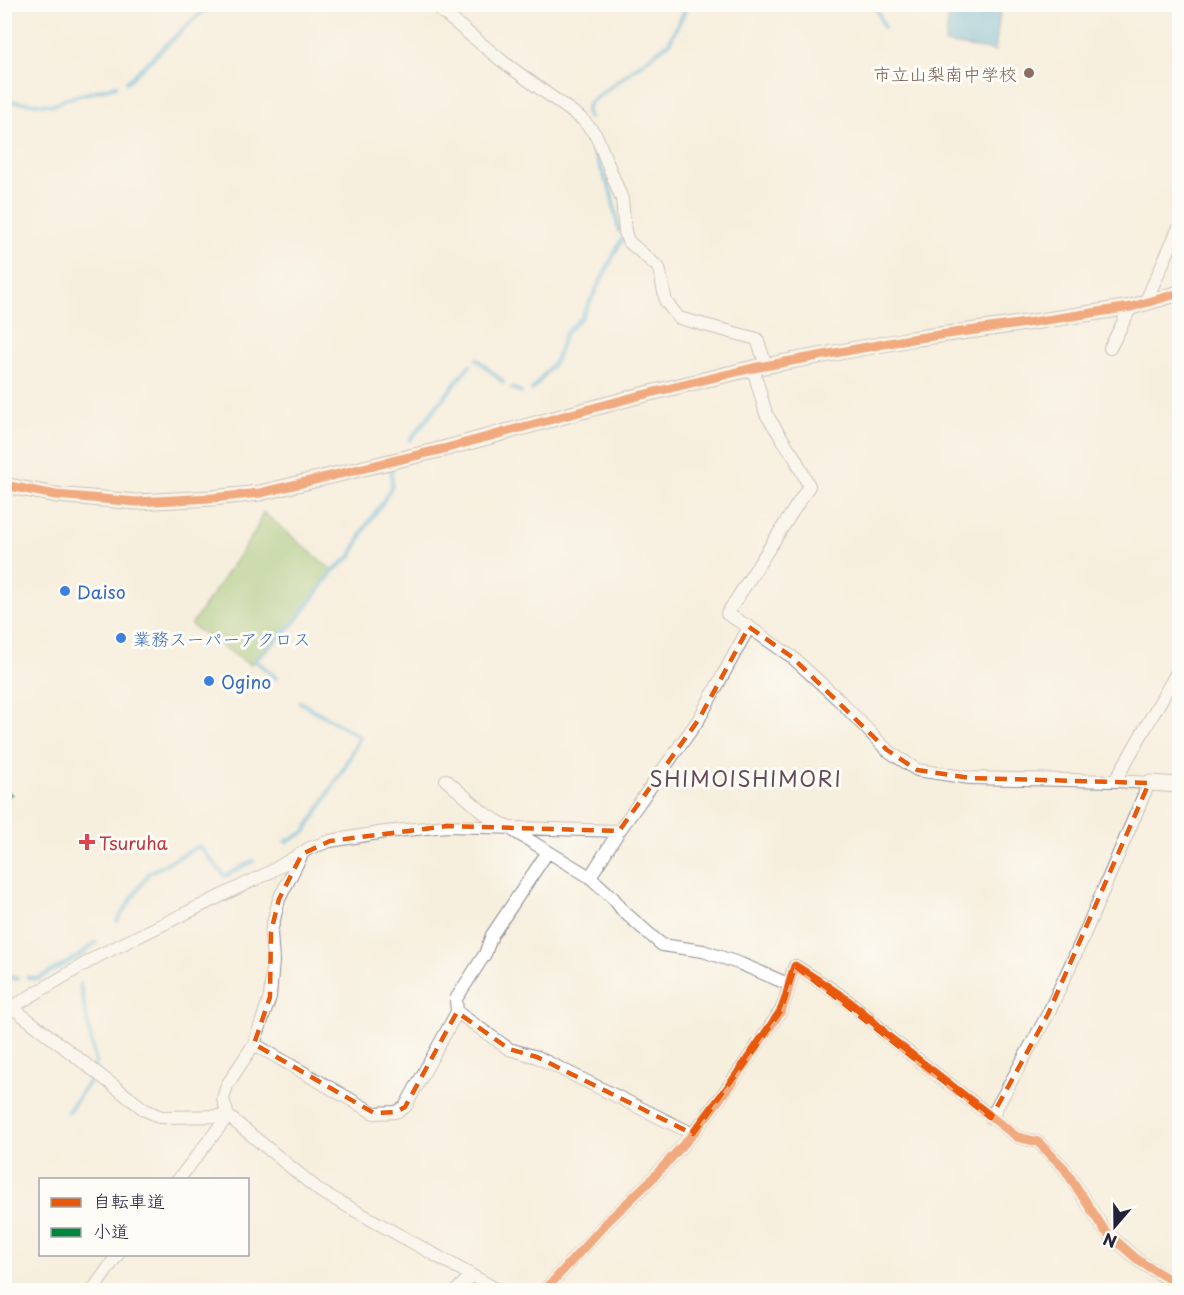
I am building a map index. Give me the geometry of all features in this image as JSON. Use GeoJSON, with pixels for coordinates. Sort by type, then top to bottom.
{"type":"FeatureCollection","features":[{"type":"Feature","properties":{"kind":"street"},"geometry":{"type":"LineString","coordinates":[[433,4],[502,61],[582,119],[596,135],[622,199],[628,241],[659,267],[666,302],[679,318],[757,339],[766,414],[795,458],[809,486],[727,614],[792,657],[839,700],[887,750],[917,770],[970,778],[1115,781],[1179,785]]}},
{"type":"Feature","properties":{"kind":"street"},"geometry":{"type":"LineString","coordinates":[[1110,348],[1138,305],[1179,225]]}},
{"type":"Feature","properties":{"kind":"street"},"geometry":{"type":"LineString","coordinates":[[4,485],[56,495],[137,502],[260,493],[443,449],[634,397],[760,367],[911,339],[1138,305],[1179,293]]}},
{"type":"Feature","properties":{"kind":"street"},"geometry":{"type":"LineString","coordinates":[[590,877],[619,831],[699,719],[749,627]]}},
{"type":"Feature","properties":{"kind":"street"},"geometry":{"type":"LineString","coordinates":[[1115,781],[1179,667]]}},
{"type":"Feature","properties":{"kind":"street"},"geometry":{"type":"LineString","coordinates":[[446,780],[484,813],[590,877],[614,899],[623,911],[662,945],[703,951],[788,984]]}},
{"type":"Feature","properties":{"kind":"street"},"geometry":{"type":"LineString","coordinates":[[991,1118],[1048,1014],[1149,783]]}},
{"type":"Feature","properties":{"kind":"street"},"geometry":{"type":"LineString","coordinates":[[228,1116],[161,1117],[145,1110],[7,1008],[98,956],[330,841],[385,832],[447,826],[619,831]]}},
{"type":"Feature","properties":{"kind":"street"},"geometry":{"type":"LineString","coordinates":[[254,1044],[374,1113],[396,1112],[405,1107],[458,1012],[456,999],[485,954],[492,935],[547,852]]}},
{"type":"Feature","properties":{"kind":"street"},"geometry":{"type":"LineString","coordinates":[[302,854],[279,899],[271,932],[273,961],[270,997],[254,1044],[227,1085],[223,1099],[228,1116],[320,1191],[498,1290]]}},
{"type":"Feature","properties":{"kind":"street"},"geometry":{"type":"LineString","coordinates":[[545,1290],[693,1134],[781,1011],[789,993],[788,984],[795,966],[878,1025],[887,1036],[1017,1137],[1038,1142],[1064,1168],[1105,1231],[1139,1261],[1176,1282]]}},
{"type":"Feature","properties":{"kind":"street"},"geometry":{"type":"LineString","coordinates":[[458,1012],[509,1049],[537,1057],[693,1134]]}},
{"type":"Feature","properties":{"kind":"street"},"geometry":{"type":"LineString","coordinates":[[179,1178],[228,1116]]}},
{"type":"Feature","properties":{"kind":"street"},"geometry":{"type":"LineString","coordinates":[[93,1290],[117,1256]]}},
{"type":"Feature","properties":{"kind":"street"},"geometry":{"type":"LineString","coordinates":[[457,1290],[471,1275]]}},
{"type":"Feature","properties":{"kind":"highlighted area"},"geometry":{"type":"Polygon","coordinates":[[[749,627],[792,657],[887,750],[917,770],[970,778],[1149,783],[1048,1014],[991,1118],[795,966],[781,1011],[693,1134],[537,1057],[509,1049],[457,1012],[405,1107],[396,1112],[374,1113],[254,1044],[270,997],[271,932],[279,899],[302,854],[310,848],[330,841],[447,826],[619,831],[699,719],[749,627]]]}},
{"type":"Feature","properties":{"kind":"green space"},"geometry":{"type":"Polygon","coordinates":[[[263,512],[333,571],[296,621],[250,665],[191,625],[255,532],[263,512]]]}},
{"type":"Feature","properties":{"kind":"water"},"geometry":{"type":"Polygon","coordinates":[[[950,5],[1001,5],[995,51],[945,43],[950,5]]]}},
{"type":"Feature","properties":{"kind":"waterway"},"geometry":{"type":"LineString","coordinates":[[127,82],[210,4]]}},
{"type":"Feature","properties":{"kind":"waterway"},"geometry":{"type":"LineString","coordinates":[[589,118],[586,111],[589,103],[669,43],[688,4]]}},
{"type":"Feature","properties":{"kind":"waterway"},"geometry":{"type":"LineString","coordinates":[[875,5],[884,27]]}},
{"type":"Feature","properties":{"kind":"waterway"},"geometry":{"type":"LineString","coordinates":[[4,101],[55,105],[65,99],[116,86]]}},
{"type":"Feature","properties":{"kind":"waterway"},"geometry":{"type":"LineString","coordinates":[[586,134],[611,192],[619,231]]}},
{"type":"Feature","properties":{"kind":"waterway"},"geometry":{"type":"LineString","coordinates":[[532,390],[556,360],[565,334],[582,317],[622,239]]}},
{"type":"Feature","properties":{"kind":"waterway"},"geometry":{"type":"LineString","coordinates":[[477,359],[503,382]]}},
{"type":"Feature","properties":{"kind":"waterway"},"geometry":{"type":"LineString","coordinates":[[410,440],[470,365]]}},
{"type":"Feature","properties":{"kind":"waterway"},"geometry":{"type":"LineString","coordinates":[[512,388],[521,392]]}},
{"type":"Feature","properties":{"kind":"waterway"},"geometry":{"type":"LineString","coordinates":[[276,678],[255,660],[296,621],[333,571],[351,556],[366,526],[392,485],[391,469]]}},
{"type":"Feature","properties":{"kind":"waterway"},"geometry":{"type":"LineString","coordinates":[[286,842],[305,832],[360,737],[300,702]]}},
{"type":"Feature","properties":{"kind":"waterway"},"geometry":{"type":"LineString","coordinates":[[117,921],[149,873],[199,846],[225,876],[253,861]]}},
{"type":"Feature","properties":{"kind":"waterway"},"geometry":{"type":"LineString","coordinates":[[28,977],[37,979],[79,956],[96,942]]}},
{"type":"Feature","properties":{"kind":"waterway"},"geometry":{"type":"LineString","coordinates":[[4,975],[17,979]]}},
{"type":"Feature","properties":{"kind":"waterway"},"geometry":{"type":"LineString","coordinates":[[80,984],[96,1065]]}},
{"type":"Feature","properties":{"kind":"waterway"},"geometry":{"type":"LineString","coordinates":[[68,1112],[92,1077]]}},
{"type":"Feature","properties":{"kind":"marked path"},"geometry":{"type":"LineString","coordinates":[[4,789],[14,800]]}},
{"type":"Feature","properties":{"kind":"cycle path"},"geometry":{"type":"LineString","coordinates":[[4,485],[56,495],[137,502],[260,493],[443,449],[634,397],[753,368],[911,339],[1131,307],[1180,293]]}},
{"type":"Feature","properties":{"kind":"cycle path"},"geometry":{"type":"LineString","coordinates":[[545,1290],[693,1134],[781,1011],[795,966],[855,1007],[887,1036],[1017,1137],[1038,1142],[1064,1168],[1105,1231],[1139,1261],[1180,1286]]}},
{"type":"Feature","properties":{"kind":"place","name":"市立山梨南中学校"},"geometry":{"type":"Point","coordinates":[1029,73]}},
{"type":"Feature","properties":{"kind":"place","name":"Daiso"},"geometry":{"type":"Point","coordinates":[65,591]}},
{"type":"Feature","properties":{"kind":"place","name":"業務スーパーアクロス"},"geometry":{"type":"Point","coordinates":[121,638]}},
{"type":"Feature","properties":{"kind":"place","name":"Ogino"},"geometry":{"type":"Point","coordinates":[209,681]}},
{"type":"Feature","properties":{"kind":"place","name":"Tsuruha"},"geometry":{"type":"Point","coordinates":[87,842]}},
{"type":"Feature","properties":{"kind":"district","name":"SHIMOISHIMORI"},"geometry":{"type":"Point","coordinates":[746,778]}}]}
